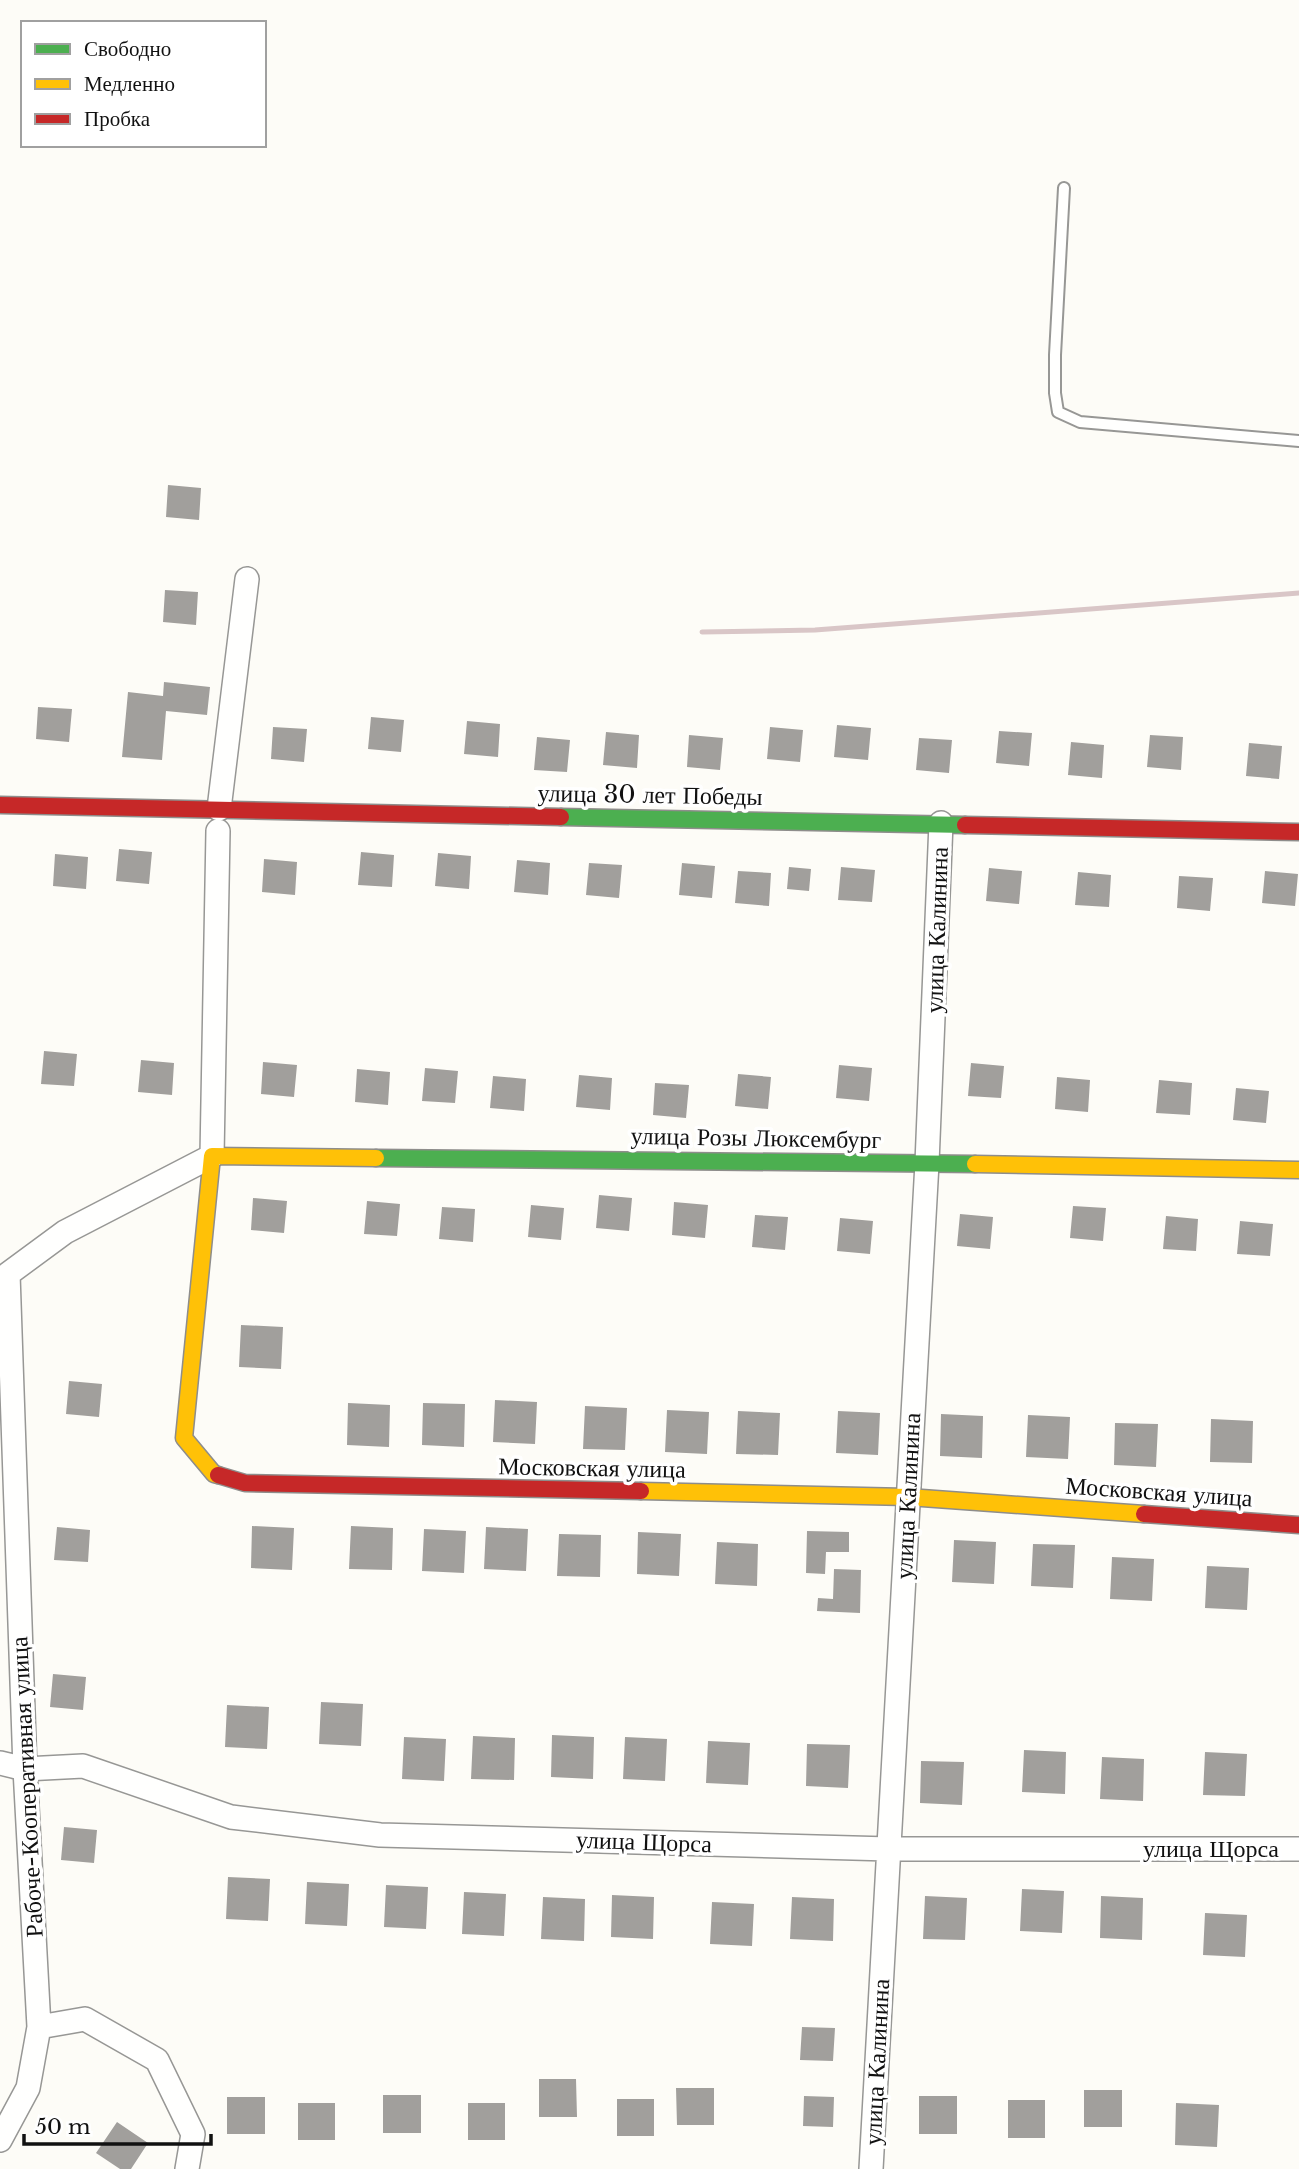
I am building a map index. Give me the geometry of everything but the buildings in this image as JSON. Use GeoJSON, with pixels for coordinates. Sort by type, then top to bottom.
{"type":"FeatureCollection","features":[{"type":"Feature","properties":{"kind":"street"},"geometry":{"type":"LineString","coordinates":[[212,1156],[218,820],[247,579]]}},
{"type":"Feature","properties":{"kind":"street","name":"улица 30 лет Победы"},"geometry":{"type":"LineString","coordinates":[[0,805],[218,820],[942,823],[1299,832]]}},
{"type":"Feature","properties":{"kind":"street","name":"улица Калинина"},"geometry":{"type":"LineString","coordinates":[[871,2169],[928,1163],[942,823]]}},
{"type":"Feature","properties":{"kind":"street","name":"улица Розы Люксембург"},"geometry":{"type":"LineString","coordinates":[[212,1156],[928,1163],[1299,1170]]}},
{"type":"Feature","properties":{"kind":"street","name":"Рабоче-Кооперативная улица"},"geometry":{"type":"LineString","coordinates":[[0,2140],[28,2088],[39,2027],[4,1274],[65,1232],[212,1156]]}},
{"type":"Feature","properties":{"kind":"street","name":"Московская улица"},"geometry":{"type":"LineString","coordinates":[[212,1156],[184,1438],[214,1474],[245,1483],[908,1497],[1299,1525]]}},
{"type":"Feature","properties":{"kind":"street","name":"улица Щорса"},"geometry":{"type":"LineString","coordinates":[[0,1763],[25,1769],[83,1766],[231,1817],[380,1835],[889,1849],[1299,1849]]}},
{"type":"Feature","properties":{"kind":"street"},"geometry":{"type":"LineString","coordinates":[[39,2027],[85,2019],[157,2060],[193,2134],[187,2169]]}},
{"type":"Feature","properties":{"kind":"lane"},"geometry":{"type":"LineString","coordinates":[[1064,188],[1055,355],[1058,412],[1080,422],[1299,441]]}},
{"type":"Feature","properties":{"kind":"railway"},"geometry":{"type":"LineString","coordinates":[[702,632],[815,630],[1299,593]]}},
{"type":"Feature","properties":{"kind":"traffic: fast"},"geometry":{"type":"LineString","coordinates":[[561,817],[965,825]]}},
{"type":"Feature","properties":{"kind":"traffic: fast"},"geometry":{"type":"LineString","coordinates":[[376,1158],[975,1164]]}},
{"type":"Feature","properties":{"kind":"traffic: slow"},"geometry":{"type":"LineString","coordinates":[[218,1475],[214,1474],[184,1438],[212,1156],[376,1158]]}},
{"type":"Feature","properties":{"kind":"traffic: slow"},"geometry":{"type":"LineString","coordinates":[[975,1164],[1299,1170]]}},
{"type":"Feature","properties":{"kind":"traffic: slow"},"geometry":{"type":"LineString","coordinates":[[641,1491],[908,1497],[1144,1514]]}},
{"type":"Feature","properties":{"kind":"traffic: jam"},"geometry":{"type":"LineString","coordinates":[[0,805],[561,817]]}},
{"type":"Feature","properties":{"kind":"traffic: jam"},"geometry":{"type":"LineString","coordinates":[[965,825],[1299,832]]}},
{"type":"Feature","properties":{"kind":"traffic: jam"},"geometry":{"type":"LineString","coordinates":[[218,1475],[245,1483],[641,1491]]}},
{"type":"Feature","properties":{"kind":"traffic: jam"},"geometry":{"type":"LineString","coordinates":[[1144,1514],[1299,1525]]}}]}
